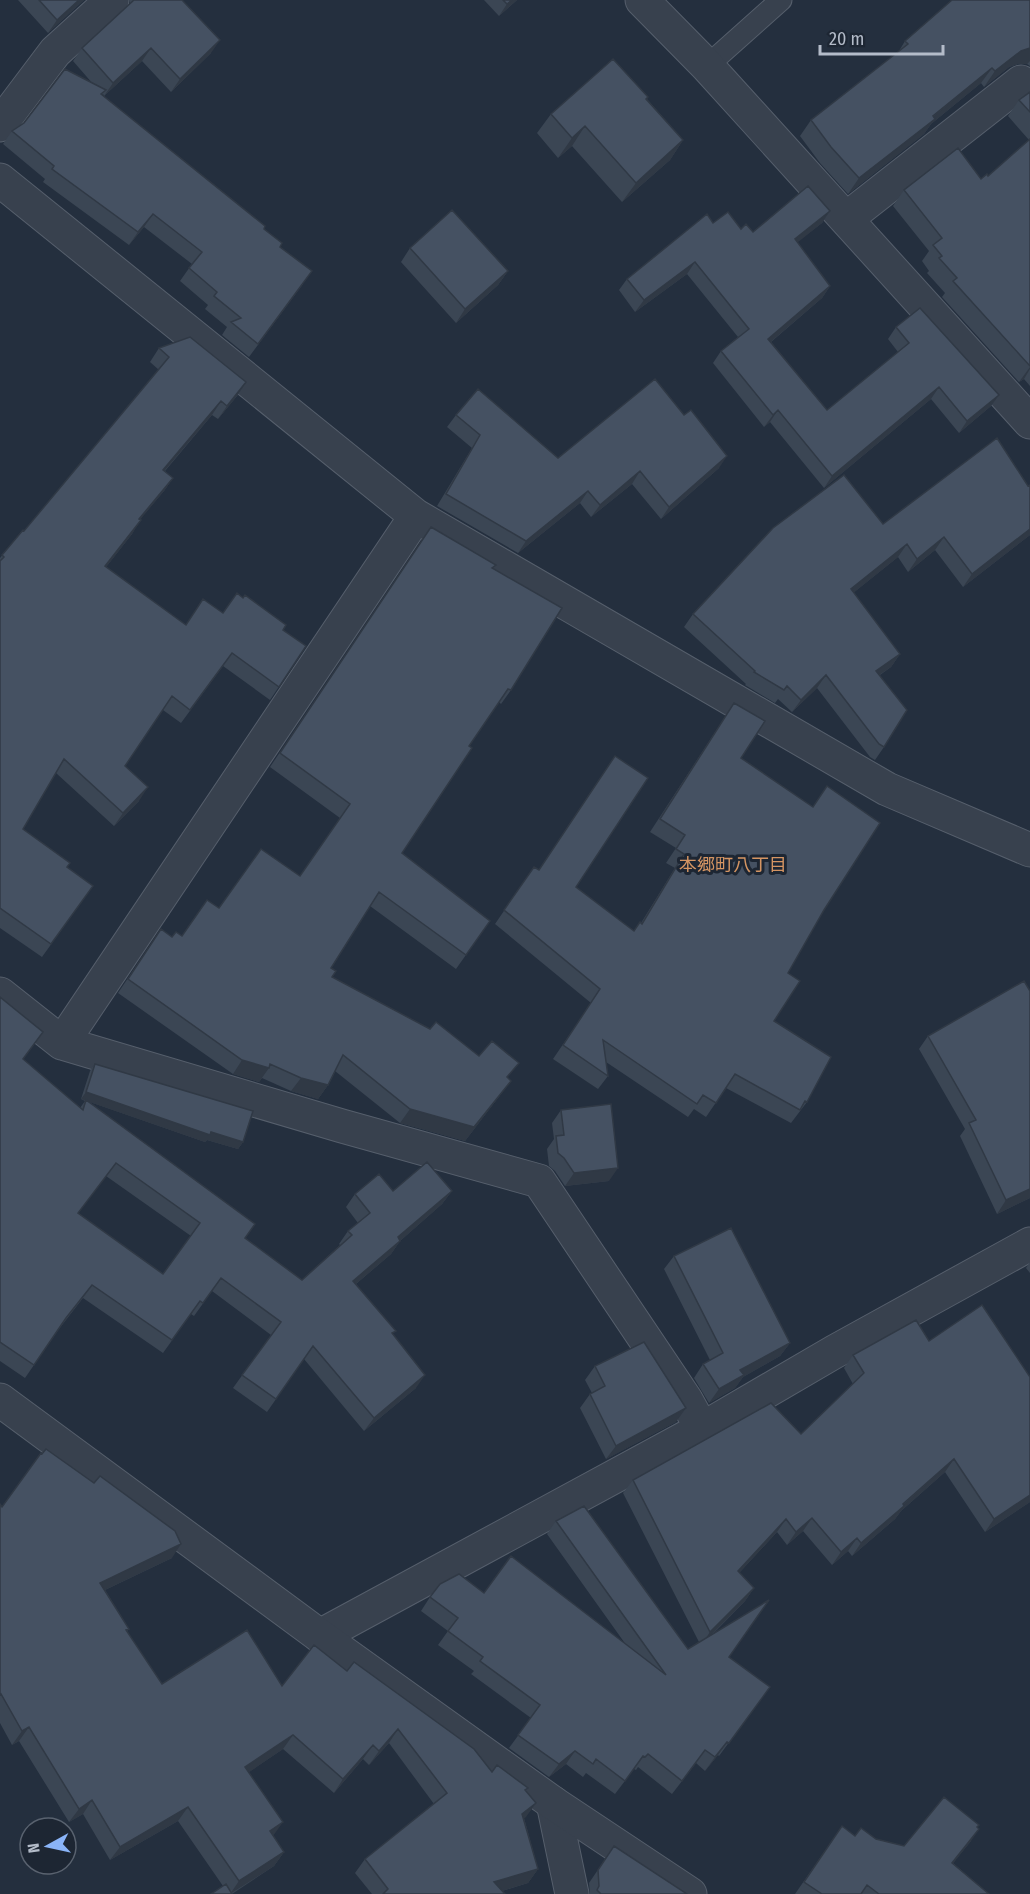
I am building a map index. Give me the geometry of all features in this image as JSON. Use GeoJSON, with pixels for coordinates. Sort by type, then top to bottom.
{"type":"FeatureCollection","features":[{"type":"Feature","properties":{"kind":"street"},"geometry":{"type":"LineString","coordinates":[[0,125],[55,52],[112,0]]}},
{"type":"Feature","properties":{"kind":"street"},"geometry":{"type":"LineString","coordinates":[[642,0],[707,66],[1030,422]]}},
{"type":"Feature","properties":{"kind":"street"},"geometry":{"type":"LineString","coordinates":[[846,219],[1021,82]]}},
{"type":"Feature","properties":{"kind":"street"},"geometry":{"type":"LineString","coordinates":[[0,180],[416,516],[887,789],[1030,850]]}},
{"type":"Feature","properties":{"kind":"street"},"geometry":{"type":"LineString","coordinates":[[62,1043],[416,516]]}},
{"type":"Feature","properties":{"kind":"street"},"geometry":{"type":"LineString","coordinates":[[0,994],[62,1043],[342,1126],[539,1181],[686,1400],[702,1429]]}},
{"type":"Feature","properties":{"kind":"street"},"geometry":{"type":"LineString","coordinates":[[320,1635],[702,1429],[834,1352],[1030,1244]]}},
{"type":"Feature","properties":{"kind":"street"},"geometry":{"type":"LineString","coordinates":[[0,1400],[554,1803],[690,1894]]}},
{"type":"Feature","properties":{"kind":"street"},"geometry":{"type":"LineString","coordinates":[[554,1803],[572,1894]]}},
{"type":"Feature","properties":{"kind":"lane"},"geometry":{"type":"LineString","coordinates":[[707,66],[781,0]]}},
{"type":"Feature","properties":{"kind":"building"},"geometry":{"type":"Polygon","coordinates":[[[39,0],[79,0],[57,20],[39,0]]]}},
{"type":"Feature","properties":{"kind":"building"},"geometry":{"type":"Polygon","coordinates":[[[134,0],[182,0],[220,40],[180,79],[151,48],[113,83],[82,48],[134,0]]]}},
{"type":"Feature","properties":{"kind":"building"},"geometry":{"type":"Polygon","coordinates":[[[952,0],[1030,0],[1030,48],[1021,51],[995,71],[992,68],[933,116],[935,119],[859,178],[831,147],[811,120],[908,44],[905,41],[952,0]]]}},
{"type":"Feature","properties":{"kind":"building"},"geometry":{"type":"Polygon","coordinates":[[[613,59],[683,140],[636,183],[585,126],[572,138],[551,114],[613,59]]]}},
{"type":"Feature","properties":{"kind":"building"},"geometry":{"type":"Polygon","coordinates":[[[65,69],[106,90],[101,94],[265,226],[264,229],[282,243],[280,247],[312,271],[258,344],[231,322],[241,318],[214,296],[217,292],[189,268],[202,252],[153,214],[138,232],[52,169],[54,166],[12,131],[24,123],[65,69]]]}},
{"type":"Feature","properties":{"kind":"building"},"geometry":{"type":"Polygon","coordinates":[[[1030,92],[1030,112],[1019,100],[1030,92]]]}},
{"type":"Feature","properties":{"kind":"building"},"geometry":{"type":"Polygon","coordinates":[[[1030,139],[1030,366],[953,281],[957,278],[939,258],[942,256],[933,245],[942,238],[904,190],[958,148],[981,179],[987,174],[988,176],[1030,139]]]}},
{"type":"Feature","properties":{"kind":"building"},"geometry":{"type":"Polygon","coordinates":[[[808,186],[830,211],[795,239],[830,286],[768,339],[827,410],[909,343],[896,327],[920,308],[999,395],[967,421],[939,387],[832,476],[778,410],[773,415],[721,351],[749,329],[695,262],[644,300],[627,279],[707,214],[713,223],[728,212],[741,229],[746,224],[753,232],[808,186]]]}},
{"type":"Feature","properties":{"kind":"building"},"geometry":{"type":"Polygon","coordinates":[[[452,210],[508,271],[465,309],[410,248],[452,210]]]}},
{"type":"Feature","properties":{"kind":"building"},"geometry":{"type":"Polygon","coordinates":[[[190,337],[246,382],[227,406],[221,401],[163,470],[173,478],[139,519],[141,520],[105,566],[186,625],[203,599],[223,613],[237,593],[243,598],[245,595],[286,625],[283,630],[306,646],[279,687],[232,653],[190,710],[172,696],[125,766],[148,787],[123,813],[64,759],[23,829],[70,863],[67,867],[93,886],[51,944],[0,908],[0,561],[4,557],[2,555],[169,357],[159,348],[190,337]]]}},
{"type":"Feature","properties":{"kind":"building"},"geometry":{"type":"Polygon","coordinates":[[[655,379],[684,415],[691,410],[727,456],[669,507],[640,471],[600,505],[588,491],[526,541],[446,494],[480,435],[456,415],[478,389],[558,458],[655,379]]]}},
{"type":"Feature","properties":{"kind":"building"},"geometry":{"type":"Polygon","coordinates":[[[997,438],[1028,486],[1030,485],[1030,529],[972,574],[944,537],[917,559],[907,544],[851,589],[900,654],[876,671],[907,710],[884,747],[879,744],[826,675],[801,700],[787,686],[784,690],[754,672],[693,614],[773,528],[844,475],[883,524],[997,438]]]}},
{"type":"Feature","properties":{"kind":"building"},"geometry":{"type":"Polygon","coordinates":[[[431,527],[496,565],[492,568],[562,608],[511,690],[508,689],[469,746],[472,748],[402,853],[490,921],[466,955],[379,892],[331,968],[336,971],[332,977],[430,1029],[436,1022],[479,1056],[492,1041],[519,1063],[507,1077],[511,1081],[474,1127],[410,1109],[343,1055],[328,1085],[301,1078],[270,1064],[269,1068],[242,1060],[128,979],[161,929],[172,937],[176,932],[182,936],[207,900],[219,908],[261,849],[300,876],[350,804],[280,753],[431,527]]]}},
{"type":"Feature","properties":{"kind":"building"},"geometry":{"type":"Polygon","coordinates":[[[734,703],[765,721],[741,758],[813,807],[827,786],[880,823],[824,910],[788,973],[800,981],[774,1021],[831,1057],[807,1102],[805,1101],[800,1110],[735,1074],[716,1103],[703,1095],[697,1104],[603,1040],[608,1076],[563,1045],[600,989],[504,910],[534,867],[539,870],[615,756],[648,778],[576,887],[634,931],[640,922],[642,924],[684,854],[676,849],[685,835],[660,819],[734,703]]]}},
{"type":"Feature","properties":{"kind":"building"},"geometry":{"type":"Polygon","coordinates":[[[1024,981],[1030,991],[1030,1189],[1006,1200],[969,1123],[976,1120],[928,1036],[1024,981]]]}},
{"type":"Feature","properties":{"kind":"building"},"geometry":{"type":"Polygon","coordinates":[[[0,997],[43,1032],[23,1059],[83,1110],[86,1100],[255,1224],[245,1238],[302,1280],[352,1235],[348,1231],[370,1213],[355,1194],[379,1174],[393,1191],[427,1162],[452,1191],[398,1237],[400,1241],[353,1281],[396,1331],[392,1333],[425,1375],[374,1418],[313,1346],[276,1399],[242,1375],[281,1322],[221,1278],[203,1303],[200,1301],[172,1340],[92,1285],[34,1365],[0,1342],[0,997]],[[116,1163],[78,1213],[163,1274],[200,1223],[116,1163]]]}},
{"type":"Feature","properties":{"kind":"building"},"geometry":{"type":"Polygon","coordinates":[[[95,1064],[253,1111],[243,1142],[211,1132],[210,1135],[86,1092],[95,1064]]]}},
{"type":"Feature","properties":{"kind":"building"},"geometry":{"type":"Polygon","coordinates":[[[611,1104],[618,1168],[574,1173],[558,1153],[556,1136],[564,1135],[561,1110],[611,1104]]]}},
{"type":"Feature","properties":{"kind":"building"},"geometry":{"type":"Polygon","coordinates":[[[731,1228],[790,1343],[740,1370],[744,1375],[719,1389],[703,1364],[723,1353],[674,1256],[731,1228]]]}},
{"type":"Feature","properties":{"kind":"building"},"geometry":{"type":"Polygon","coordinates":[[[982,1305],[1030,1377],[1030,1495],[994,1519],[954,1459],[861,1543],[857,1538],[841,1552],[812,1518],[796,1532],[786,1519],[738,1571],[754,1588],[710,1632],[633,1480],[771,1403],[801,1434],[864,1373],[853,1355],[916,1320],[929,1341],[982,1305]]]}},
{"type":"Feature","properties":{"kind":"building"},"geometry":{"type":"Polygon","coordinates":[[[644,1342],[686,1408],[616,1446],[590,1394],[605,1386],[595,1366],[644,1342]]]}},
{"type":"Feature","properties":{"kind":"building"},"geometry":{"type":"Polygon","coordinates":[[[46,1449],[94,1483],[100,1476],[175,1531],[181,1544],[100,1583],[129,1629],[126,1630],[162,1684],[247,1630],[282,1686],[314,1645],[347,1671],[354,1662],[474,1749],[492,1772],[497,1765],[528,1788],[525,1790],[536,1803],[522,1814],[538,1869],[494,1882],[505,1894],[383,1894],[388,1889],[365,1859],[447,1793],[398,1729],[379,1751],[373,1745],[343,1779],[293,1735],[245,1767],[283,1822],[270,1831],[284,1852],[239,1881],[188,1807],[120,1847],[92,1800],[79,1809],[29,1727],[22,1731],[0,1695],[0,1504],[2,1507],[46,1449]]]}},
{"type":"Feature","properties":{"kind":"building"},"geometry":{"type":"Polygon","coordinates":[[[584,1506],[688,1649],[769,1600],[729,1657],[770,1687],[729,1743],[727,1742],[715,1757],[705,1750],[682,1781],[648,1754],[643,1756],[625,1781],[596,1759],[593,1764],[575,1751],[559,1764],[518,1735],[540,1705],[480,1661],[483,1657],[448,1631],[458,1618],[430,1597],[440,1584],[459,1574],[484,1593],[511,1556],[666,1675],[556,1521],[584,1506]]]}},
{"type":"Feature","properties":{"kind":"building"},"geometry":{"type":"Polygon","coordinates":[[[944,1797],[979,1825],[977,1827],[979,1829],[952,1863],[989,1894],[879,1894],[867,1885],[861,1894],[822,1894],[804,1882],[842,1826],[855,1836],[861,1828],[876,1839],[904,1846],[944,1797]]]}},
{"type":"Feature","properties":{"kind":"building"},"geometry":{"type":"Polygon","coordinates":[[[614,1846],[687,1894],[601,1894],[597,1890],[598,1870],[614,1846]]]}},
{"type":"Feature","properties":{"kind":"building"},"geometry":{"type":"Polygon","coordinates":[[[226,1884],[232,1894],[211,1894],[226,1884]]]}},
{"type":"Feature","properties":{"kind":"district","name":"本郷町八丁目"},"geometry":{"type":"Point","coordinates":[733,865]}}]}
